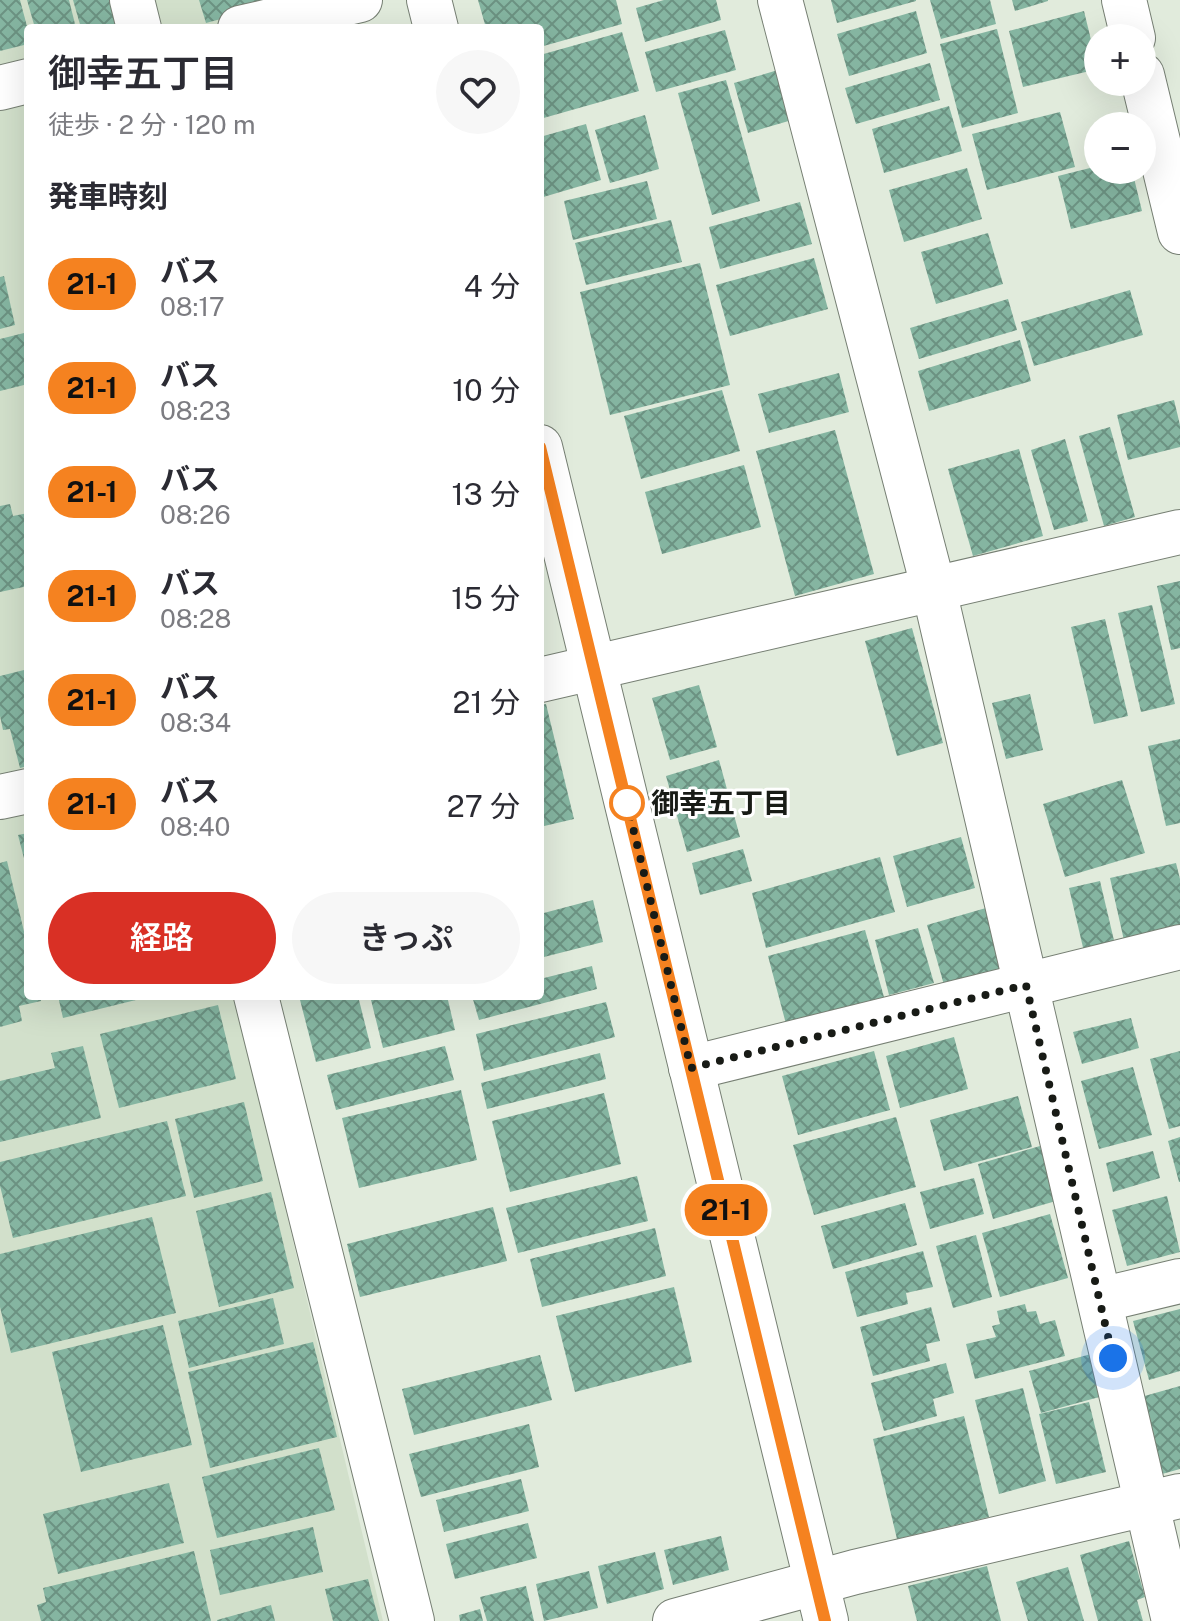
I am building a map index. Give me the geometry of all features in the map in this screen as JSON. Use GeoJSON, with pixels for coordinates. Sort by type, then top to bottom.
{"type":"FeatureCollection","features":[{"type":"Feature","properties":{"kind":"street"},"geometry":{"type":"LineString","coordinates":[[132,0],[138,24]]}},
{"type":"Feature","properties":{"kind":"street"},"geometry":{"type":"LineString","coordinates":[[257,24],[360,0]]}},
{"type":"Feature","properties":{"kind":"street"},"geometry":{"type":"LineString","coordinates":[[429,0],[435,24]]}},
{"type":"Feature","properties":{"kind":"street"},"geometry":{"type":"LineString","coordinates":[[780,0],[934,590],[1100,1300],[1163,1500],[1174,1621]]}},
{"type":"Feature","properties":{"kind":"street"},"geometry":{"type":"LineString","coordinates":[[1124,0],[1130,24]]}},
{"type":"Feature","properties":{"kind":"street"},"geometry":{"type":"LineString","coordinates":[[1147,96],[1180,232]]}},
{"type":"Feature","properties":{"kind":"street"},"geometry":{"type":"LineString","coordinates":[[544,463],[821,1602]]}},
{"type":"Feature","properties":{"kind":"street"},"geometry":{"type":"LineString","coordinates":[[544,679],[1180,532]]}},
{"type":"Feature","properties":{"kind":"street"},"geometry":{"type":"LineString","coordinates":[[0,797],[24,792]]}},
{"type":"Feature","properties":{"kind":"street"},"geometry":{"type":"LineString","coordinates":[[691,1068],[1180,947]]}},
{"type":"Feature","properties":{"kind":"street"},"geometry":{"type":"LineString","coordinates":[[257,1000],[412,1621]]}},
{"type":"Feature","properties":{"kind":"street"},"geometry":{"type":"LineString","coordinates":[[1100,1300],[1180,1281]]}},
{"type":"Feature","properties":{"kind":"street"},"geometry":{"type":"LineString","coordinates":[[675,1621],[821,1602],[1163,1500]]}},
{"type":"Feature","properties":{"kind":"shaded area"},"geometry":{"type":"Polygon","coordinates":[[[0,0],[367,0],[278,24],[24,24],[24,92],[21,93],[24,105],[24,1000],[236,1000],[383,1621],[0,1621],[0,0]]]}},
{"type":"Feature","properties":{"kind":"building"},"geometry":{"type":"Polygon","coordinates":[[[0,0],[20,0],[26,24],[24,45],[0,51],[0,0]]]}},
{"type":"Feature","properties":{"kind":"building"},"geometry":{"type":"Polygon","coordinates":[[[27,0],[69,0],[75,24],[34,24],[27,0]]]}},
{"type":"Feature","properties":{"kind":"building"},"geometry":{"type":"Polygon","coordinates":[[[73,0],[116,0],[123,24],[80,24],[73,0]]]}},
{"type":"Feature","properties":{"kind":"building"},"geometry":{"type":"Polygon","coordinates":[[[199,0],[272,0],[273,5],[206,23],[199,0]]]}},
{"type":"Feature","properties":{"kind":"building"},"geometry":{"type":"Polygon","coordinates":[[[478,0],[616,0],[622,24],[544,46],[544,24],[485,24],[478,0]]]}},
{"type":"Feature","properties":{"kind":"building"},"geometry":{"type":"Polygon","coordinates":[[[664,0],[716,0],[721,20],[645,42],[636,8],[664,0]]]}},
{"type":"Feature","properties":{"kind":"building"},"geometry":{"type":"Polygon","coordinates":[[[831,0],[916,0],[916,1],[837,23],[831,0]]]}},
{"type":"Feature","properties":{"kind":"building"},"geometry":{"type":"Polygon","coordinates":[[[930,0],[990,0],[996,24],[941,39],[930,0]]]}},
{"type":"Feature","properties":{"kind":"building"},"geometry":{"type":"Polygon","coordinates":[[[1012,0],[1048,0],[1048,1],[1015,11],[1012,0]]]}},
{"type":"Feature","properties":{"kind":"building"},"geometry":{"type":"Polygon","coordinates":[[[916,11],[927,53],[849,76],[837,34],[916,11]]]}},
{"type":"Feature","properties":{"kind":"building"},"geometry":{"type":"Polygon","coordinates":[[[1084,11],[1087,24],[1084,24],[1084,72],[1023,87],[1009,31],[1084,11]]]}},
{"type":"Feature","properties":{"kind":"building"},"geometry":{"type":"Polygon","coordinates":[[[997,29],[1018,113],[962,128],[940,44],[997,29]]]}},
{"type":"Feature","properties":{"kind":"building"},"geometry":{"type":"Polygon","coordinates":[[[725,30],[736,70],[656,92],[645,52],[725,30]]]}},
{"type":"Feature","properties":{"kind":"building"},"geometry":{"type":"Polygon","coordinates":[[[622,32],[639,91],[544,118],[544,54],[622,32]]]}},
{"type":"Feature","properties":{"kind":"building"},"geometry":{"type":"Polygon","coordinates":[[[930,63],[940,100],[856,124],[845,88],[930,63]]]}},
{"type":"Feature","properties":{"kind":"building"},"geometry":{"type":"Polygon","coordinates":[[[778,70],[792,120],[748,133],[734,83],[778,70]]]}},
{"type":"Feature","properties":{"kind":"building"},"geometry":{"type":"Polygon","coordinates":[[[726,80],[760,201],[712,215],[678,93],[726,80]]]}},
{"type":"Feature","properties":{"kind":"building"},"geometry":{"type":"Polygon","coordinates":[[[949,106],[962,151],[884,173],[872,129],[949,106]]]}},
{"type":"Feature","properties":{"kind":"building"},"geometry":{"type":"Polygon","coordinates":[[[1060,112],[1075,167],[987,190],[972,134],[1060,112]]]}},
{"type":"Feature","properties":{"kind":"building"},"geometry":{"type":"Polygon","coordinates":[[[645,115],[659,169],[610,183],[595,130],[645,115]]]}},
{"type":"Feature","properties":{"kind":"building"},"geometry":{"type":"Polygon","coordinates":[[[586,124],[601,180],[544,197],[544,136],[586,124]]]}},
{"type":"Feature","properties":{"kind":"building"},"geometry":{"type":"Polygon","coordinates":[[[967,168],[982,219],[904,242],[889,190],[967,168]]]}},
{"type":"Feature","properties":{"kind":"building"},"geometry":{"type":"Polygon","coordinates":[[[1084,170],[1084,184],[1135,184],[1142,211],[1071,229],[1058,176],[1084,170]]]}},
{"type":"Feature","properties":{"kind":"building"},"geometry":{"type":"Polygon","coordinates":[[[647,181],[657,219],[573,240],[564,201],[647,181]]]}},
{"type":"Feature","properties":{"kind":"building"},"geometry":{"type":"Polygon","coordinates":[[[800,202],[812,244],[720,269],[709,227],[800,202]]]}},
{"type":"Feature","properties":{"kind":"building"},"geometry":{"type":"Polygon","coordinates":[[[671,220],[682,262],[586,285],[575,243],[671,220]]]}},
{"type":"Feature","properties":{"kind":"building"},"geometry":{"type":"Polygon","coordinates":[[[988,233],[1003,284],[936,304],[921,252],[988,233]]]}},
{"type":"Feature","properties":{"kind":"building"},"geometry":{"type":"Polygon","coordinates":[[[814,258],[828,309],[730,336],[716,285],[814,258]]]}},
{"type":"Feature","properties":{"kind":"building"},"geometry":{"type":"Polygon","coordinates":[[[700,263],[730,385],[610,415],[580,292],[700,263]]]}},
{"type":"Feature","properties":{"kind":"building"},"geometry":{"type":"Polygon","coordinates":[[[4,276],[15,325],[0,329],[0,277],[4,276]]]}},
{"type":"Feature","properties":{"kind":"building"},"geometry":{"type":"Polygon","coordinates":[[[1130,290],[1143,335],[1034,366],[1021,322],[1130,290]]]}},
{"type":"Feature","properties":{"kind":"building"},"geometry":{"type":"Polygon","coordinates":[[[1008,299],[1017,330],[919,359],[910,328],[1008,299]]]}},
{"type":"Feature","properties":{"kind":"building"},"geometry":{"type":"Polygon","coordinates":[[[24,333],[24,385],[0,391],[0,339],[24,333]]]}},
{"type":"Feature","properties":{"kind":"building"},"geometry":{"type":"Polygon","coordinates":[[[1020,340],[1031,381],[929,411],[918,371],[1020,340]]]}},
{"type":"Feature","properties":{"kind":"building"},"geometry":{"type":"Polygon","coordinates":[[[839,373],[849,412],[769,433],[758,394],[839,373]]]}},
{"type":"Feature","properties":{"kind":"building"},"geometry":{"type":"Polygon","coordinates":[[[722,390],[740,451],[641,479],[624,416],[722,390]]]}},
{"type":"Feature","properties":{"kind":"building"},"geometry":{"type":"Polygon","coordinates":[[[1174,400],[1180,425],[1180,447],[1128,460],[1117,415],[1174,400]]]}},
{"type":"Feature","properties":{"kind":"building"},"geometry":{"type":"Polygon","coordinates":[[[1110,427],[1135,517],[1104,526],[1079,436],[1110,427]]]}},
{"type":"Feature","properties":{"kind":"building"},"geometry":{"type":"Polygon","coordinates":[[[835,430],[874,574],[795,596],[756,451],[835,430]]]}},
{"type":"Feature","properties":{"kind":"building"},"geometry":{"type":"Polygon","coordinates":[[[1065,439],[1088,521],[1054,530],[1031,450],[1065,439]]]}},
{"type":"Feature","properties":{"kind":"building"},"geometry":{"type":"Polygon","coordinates":[[[1019,449],[1043,536],[973,556],[948,469],[1019,449]]]}},
{"type":"Feature","properties":{"kind":"building"},"geometry":{"type":"Polygon","coordinates":[[[744,465],[761,527],[662,554],[645,492],[744,465]]]}},
{"type":"Feature","properties":{"kind":"building"},"geometry":{"type":"Polygon","coordinates":[[[10,504],[13,516],[24,514],[24,587],[0,592],[0,506],[10,504]]]}},
{"type":"Feature","properties":{"kind":"building"},"geometry":{"type":"Polygon","coordinates":[[[1180,581],[1180,648],[1171,650],[1157,586],[1180,581]]]}},
{"type":"Feature","properties":{"kind":"building"},"geometry":{"type":"Polygon","coordinates":[[[1152,605],[1175,704],[1141,712],[1118,613],[1152,605]]]}},
{"type":"Feature","properties":{"kind":"building"},"geometry":{"type":"Polygon","coordinates":[[[1105,619],[1128,716],[1094,724],[1071,627],[1105,619]]]}},
{"type":"Feature","properties":{"kind":"building"},"geometry":{"type":"Polygon","coordinates":[[[912,628],[943,743],[897,756],[865,641],[912,628]]]}},
{"type":"Feature","properties":{"kind":"building"},"geometry":{"type":"Polygon","coordinates":[[[24,670],[24,767],[20,768],[10,729],[3,730],[0,676],[24,670]]]}},
{"type":"Feature","properties":{"kind":"building"},"geometry":{"type":"Polygon","coordinates":[[[699,685],[717,747],[670,760],[652,698],[699,685]]]}},
{"type":"Feature","properties":{"kind":"building"},"geometry":{"type":"Polygon","coordinates":[[[1030,694],[1043,750],[1006,759],[992,703],[1030,694]]]}},
{"type":"Feature","properties":{"kind":"building"},"geometry":{"type":"Polygon","coordinates":[[[544,704],[574,819],[544,826],[544,704]]]}},
{"type":"Feature","properties":{"kind":"building"},"geometry":{"type":"Polygon","coordinates":[[[1180,739],[1180,823],[1166,826],[1148,746],[1180,739]]]}},
{"type":"Feature","properties":{"kind":"building"},"geometry":{"type":"Polygon","coordinates":[[[719,760],[740,837],[687,852],[666,776],[719,760]]]}},
{"type":"Feature","properties":{"kind":"building"},"geometry":{"type":"Polygon","coordinates":[[[1122,780],[1145,853],[1065,877],[1043,804],[1122,780]]]}},
{"type":"Feature","properties":{"kind":"building"},"geometry":{"type":"Polygon","coordinates":[[[24,834],[24,858],[18,835],[24,834]]]}},
{"type":"Feature","properties":{"kind":"building"},"geometry":{"type":"Polygon","coordinates":[[[961,837],[975,888],[907,907],[893,856],[961,837]]]}},
{"type":"Feature","properties":{"kind":"building"},"geometry":{"type":"Polygon","coordinates":[[[743,849],[752,881],[700,895],[692,863],[743,849]]]}},
{"type":"Feature","properties":{"kind":"building"},"geometry":{"type":"Polygon","coordinates":[[[880,857],[895,912],[766,948],[752,893],[880,857]]]}},
{"type":"Feature","properties":{"kind":"building"},"geometry":{"type":"Polygon","coordinates":[[[7,861],[24,931],[24,1000],[41,1001],[19,1006],[22,1021],[0,1027],[0,863],[7,861]]]}},
{"type":"Feature","properties":{"kind":"building"},"geometry":{"type":"Polygon","coordinates":[[[1176,863],[1180,879],[1180,932],[1125,945],[1110,878],[1176,863]]]}},
{"type":"Feature","properties":{"kind":"building"},"geometry":{"type":"Polygon","coordinates":[[[1100,881],[1116,949],[1085,956],[1069,888],[1100,881]]]}},
{"type":"Feature","properties":{"kind":"building"},"geometry":{"type":"Polygon","coordinates":[[[593,900],[603,942],[544,957],[544,913],[593,900]]]}},
{"type":"Feature","properties":{"kind":"building"},"geometry":{"type":"Polygon","coordinates":[[[986,908],[1003,969],[944,985],[927,925],[986,908]]]}},
{"type":"Feature","properties":{"kind":"building"},"geometry":{"type":"Polygon","coordinates":[[[918,928],[934,983],[889,995],[875,940],[918,928]]]}},
{"type":"Feature","properties":{"kind":"building"},"geometry":{"type":"Polygon","coordinates":[[[865,930],[884,997],[786,1024],[768,956],[865,930]]]}},
{"type":"Feature","properties":{"kind":"building"},"geometry":{"type":"Polygon","coordinates":[[[592,966],[597,989],[479,1020],[473,1000],[544,1000],[544,978],[592,966]]]}},
{"type":"Feature","properties":{"kind":"building"},"geometry":{"type":"Polygon","coordinates":[[[59,1000],[136,1000],[63,1018],[59,1000]]]}},
{"type":"Feature","properties":{"kind":"building"},"geometry":{"type":"Polygon","coordinates":[[[300,1000],[359,1000],[371,1048],[316,1062],[300,1000]]]}},
{"type":"Feature","properties":{"kind":"building"},"geometry":{"type":"Polygon","coordinates":[[[371,1000],[448,1000],[455,1030],[383,1048],[371,1000]]]}},
{"type":"Feature","properties":{"kind":"building"},"geometry":{"type":"Polygon","coordinates":[[[606,1002],[615,1037],[484,1071],[476,1034],[606,1002]]]}},
{"type":"Feature","properties":{"kind":"building"},"geometry":{"type":"Polygon","coordinates":[[[218,1005],[236,1079],[119,1108],[100,1034],[218,1005]]]}},
{"type":"Feature","properties":{"kind":"building"},"geometry":{"type":"Polygon","coordinates":[[[1131,1018],[1139,1048],[1082,1064],[1073,1032],[1131,1018]]]}},
{"type":"Feature","properties":{"kind":"building"},"geometry":{"type":"Polygon","coordinates":[[[954,1037],[968,1089],[900,1108],[886,1056],[954,1037]]]}},
{"type":"Feature","properties":{"kind":"building"},"geometry":{"type":"Polygon","coordinates":[[[83,1046],[101,1118],[0,1142],[0,1081],[55,1068],[51,1053],[83,1046]]]}},
{"type":"Feature","properties":{"kind":"building"},"geometry":{"type":"Polygon","coordinates":[[[445,1046],[454,1080],[336,1110],[327,1075],[445,1046]]]}},
{"type":"Feature","properties":{"kind":"building"},"geometry":{"type":"Polygon","coordinates":[[[874,1051],[890,1110],[798,1135],[782,1076],[874,1051]]]}},
{"type":"Feature","properties":{"kind":"building"},"geometry":{"type":"Polygon","coordinates":[[[1180,1051],[1180,1126],[1169,1129],[1150,1059],[1180,1051]]]}},
{"type":"Feature","properties":{"kind":"building"},"geometry":{"type":"Polygon","coordinates":[[[600,1053],[606,1079],[487,1109],[481,1083],[600,1053]]]}},
{"type":"Feature","properties":{"kind":"building"},"geometry":{"type":"Polygon","coordinates":[[[1133,1067],[1152,1135],[1099,1149],[1081,1081],[1133,1067]]]}},
{"type":"Feature","properties":{"kind":"building"},"geometry":{"type":"Polygon","coordinates":[[[461,1090],[477,1160],[359,1188],[342,1118],[461,1090]]]}},
{"type":"Feature","properties":{"kind":"building"},"geometry":{"type":"Polygon","coordinates":[[[604,1093],[621,1164],[510,1192],[492,1121],[604,1093]]]}},
{"type":"Feature","properties":{"kind":"building"},"geometry":{"type":"Polygon","coordinates":[[[1018,1096],[1032,1147],[944,1171],[930,1120],[1018,1096]]]}},
{"type":"Feature","properties":{"kind":"building"},"geometry":{"type":"Polygon","coordinates":[[[244,1102],[263,1181],[194,1198],[175,1119],[244,1102]]]}},
{"type":"Feature","properties":{"kind":"building"},"geometry":{"type":"Polygon","coordinates":[[[896,1117],[916,1187],[814,1215],[793,1145],[896,1117]]]}},
{"type":"Feature","properties":{"kind":"building"},"geometry":{"type":"Polygon","coordinates":[[[167,1121],[186,1196],[13,1238],[0,1186],[0,1162],[167,1121]]]}},
{"type":"Feature","properties":{"kind":"building"},"geometry":{"type":"Polygon","coordinates":[[[1180,1137],[1180,1182],[1179,1182],[1168,1141],[1180,1137]]]}},
{"type":"Feature","properties":{"kind":"building"},"geometry":{"type":"Polygon","coordinates":[[[1040,1146],[1056,1201],[993,1219],[978,1164],[1040,1146]]]}},
{"type":"Feature","properties":{"kind":"building"},"geometry":{"type":"Polygon","coordinates":[[[1153,1151],[1160,1178],[1113,1192],[1106,1163],[1153,1151]]]}},
{"type":"Feature","properties":{"kind":"building"},"geometry":{"type":"Polygon","coordinates":[[[637,1176],[648,1221],[518,1253],[506,1208],[637,1176]]]}},
{"type":"Feature","properties":{"kind":"building"},"geometry":{"type":"Polygon","coordinates":[[[974,1178],[984,1214],[930,1229],[920,1192],[974,1178]]]}},
{"type":"Feature","properties":{"kind":"building"},"geometry":{"type":"Polygon","coordinates":[[[271,1192],[294,1288],[219,1307],[196,1211],[271,1192]]]}},
{"type":"Feature","properties":{"kind":"building"},"geometry":{"type":"Polygon","coordinates":[[[1167,1196],[1180,1252],[1127,1266],[1112,1210],[1167,1196]]]}},
{"type":"Feature","properties":{"kind":"building"},"geometry":{"type":"Polygon","coordinates":[[[905,1203],[917,1245],[833,1269],[821,1226],[905,1203]]]}},
{"type":"Feature","properties":{"kind":"building"},"geometry":{"type":"Polygon","coordinates":[[[493,1207],[507,1261],[360,1297],[347,1244],[493,1207]]]}},
{"type":"Feature","properties":{"kind":"building"},"geometry":{"type":"Polygon","coordinates":[[[1050,1214],[1068,1278],[1000,1297],[982,1233],[1050,1214]]]}},
{"type":"Feature","properties":{"kind":"building"},"geometry":{"type":"Polygon","coordinates":[[[152,1217],[176,1313],[11,1353],[0,1307],[0,1254],[152,1217]]]}},
{"type":"Feature","properties":{"kind":"building"},"geometry":{"type":"Polygon","coordinates":[[[655,1228],[666,1276],[542,1307],[530,1259],[655,1228]]]}},
{"type":"Feature","properties":{"kind":"building"},"geometry":{"type":"Polygon","coordinates":[[[976,1235],[992,1297],[953,1308],[936,1246],[976,1235]]]}},
{"type":"Feature","properties":{"kind":"building"},"geometry":{"type":"Polygon","coordinates":[[[923,1251],[933,1287],[906,1293],[908,1304],[857,1317],[845,1272],[923,1251]]]}},
{"type":"Feature","properties":{"kind":"building"},"geometry":{"type":"Polygon","coordinates":[[[674,1287],[692,1362],[575,1392],[556,1316],[674,1287]]]}},
{"type":"Feature","properties":{"kind":"building"},"geometry":{"type":"Polygon","coordinates":[[[273,1298],[284,1344],[189,1368],[178,1321],[273,1298]]]}},
{"type":"Feature","properties":{"kind":"building"},"geometry":{"type":"Polygon","coordinates":[[[1025,1304],[1027,1312],[1036,1311],[1040,1324],[1055,1320],[1065,1356],[975,1379],[966,1344],[996,1337],[992,1326],[1000,1324],[997,1311],[1025,1304]]]}},
{"type":"Feature","properties":{"kind":"building"},"geometry":{"type":"Polygon","coordinates":[[[931,1307],[940,1341],[926,1344],[930,1361],[873,1376],[860,1327],[931,1307]]]}},
{"type":"Feature","properties":{"kind":"building"},"geometry":{"type":"Polygon","coordinates":[[[1180,1309],[1180,1371],[1149,1380],[1133,1321],[1180,1309]]]}},
{"type":"Feature","properties":{"kind":"building"},"geometry":{"type":"Polygon","coordinates":[[[163,1325],[192,1445],[81,1472],[52,1352],[163,1325]]]}},
{"type":"Feature","properties":{"kind":"building"},"geometry":{"type":"Polygon","coordinates":[[[313,1342],[337,1437],[210,1468],[188,1372],[313,1342]]]}},
{"type":"Feature","properties":{"kind":"building"},"geometry":{"type":"Polygon","coordinates":[[[1091,1354],[1103,1396],[1041,1413],[1029,1371],[1091,1354]]]}},
{"type":"Feature","properties":{"kind":"building"},"geometry":{"type":"Polygon","coordinates":[[[540,1355],[552,1400],[414,1435],[402,1389],[540,1355]]]}},
{"type":"Feature","properties":{"kind":"building"},"geometry":{"type":"Polygon","coordinates":[[[946,1363],[954,1393],[933,1399],[937,1416],[884,1431],[871,1383],[946,1363]]]}},
{"type":"Feature","properties":{"kind":"building"},"geometry":{"type":"Polygon","coordinates":[[[1180,1386],[1180,1469],[1162,1474],[1141,1397],[1180,1386]]]}},
{"type":"Feature","properties":{"kind":"building"},"geometry":{"type":"Polygon","coordinates":[[[1023,1388],[1046,1481],[999,1494],[975,1400],[1023,1388]]]}},
{"type":"Feature","properties":{"kind":"building"},"geometry":{"type":"Polygon","coordinates":[[[1089,1402],[1106,1472],[1056,1484],[1039,1414],[1089,1402]]]}},
{"type":"Feature","properties":{"kind":"building"},"geometry":{"type":"Polygon","coordinates":[[[964,1416],[989,1517],[897,1539],[873,1439],[964,1416]]]}},
{"type":"Feature","properties":{"kind":"building"},"geometry":{"type":"Polygon","coordinates":[[[529,1424],[539,1467],[421,1497],[409,1454],[529,1424]]]}},
{"type":"Feature","properties":{"kind":"building"},"geometry":{"type":"Polygon","coordinates":[[[319,1448],[335,1510],[217,1538],[202,1477],[319,1448]]]}},
{"type":"Feature","properties":{"kind":"building"},"geometry":{"type":"Polygon","coordinates":[[[521,1479],[529,1511],[444,1532],[436,1500],[521,1479]]]}},
{"type":"Feature","properties":{"kind":"building"},"geometry":{"type":"Polygon","coordinates":[[[169,1483],[184,1543],[58,1574],[43,1514],[169,1483]]]}},
{"type":"Feature","properties":{"kind":"building"},"geometry":{"type":"Polygon","coordinates":[[[528,1523],[537,1558],[455,1579],[446,1544],[528,1523]]]}},
{"type":"Feature","properties":{"kind":"building"},"geometry":{"type":"Polygon","coordinates":[[[313,1527],[323,1572],[220,1595],[210,1550],[313,1527]]]}},
{"type":"Feature","properties":{"kind":"building"},"geometry":{"type":"Polygon","coordinates":[[[721,1536],[729,1570],[673,1585],[664,1550],[721,1536]]]}},
{"type":"Feature","properties":{"kind":"building"},"geometry":{"type":"Polygon","coordinates":[[[1129,1541],[1145,1597],[1137,1600],[1143,1621],[1098,1621],[1080,1555],[1129,1541]]]}},
{"type":"Feature","properties":{"kind":"building"},"geometry":{"type":"Polygon","coordinates":[[[194,1551],[211,1621],[41,1621],[37,1605],[46,1602],[43,1588],[194,1551]]]}},
{"type":"Feature","properties":{"kind":"building"},"geometry":{"type":"Polygon","coordinates":[[[655,1552],[664,1589],[607,1604],[598,1566],[655,1552]]]}},
{"type":"Feature","properties":{"kind":"building"},"geometry":{"type":"Polygon","coordinates":[[[987,1566],[1001,1621],[917,1621],[908,1586],[987,1566]]]}},
{"type":"Feature","properties":{"kind":"building"},"geometry":{"type":"Polygon","coordinates":[[[1068,1567],[1084,1621],[1028,1621],[1016,1582],[1068,1567]]]}},
{"type":"Feature","properties":{"kind":"building"},"geometry":{"type":"Polygon","coordinates":[[[589,1571],[598,1608],[544,1621],[536,1584],[589,1571]]]}},
{"type":"Feature","properties":{"kind":"building"},"geometry":{"type":"Polygon","coordinates":[[[368,1579],[379,1621],[333,1621],[325,1589],[368,1579]]]}},
{"type":"Feature","properties":{"kind":"building"},"geometry":{"type":"Polygon","coordinates":[[[526,1586],[534,1621],[487,1621],[480,1597],[526,1586]]]}},
{"type":"Feature","properties":{"kind":"building"},"geometry":{"type":"Polygon","coordinates":[[[271,1605],[275,1621],[217,1621],[217,1620],[271,1605]]]}},
{"type":"Feature","properties":{"kind":"building"},"geometry":{"type":"Polygon","coordinates":[[[480,1609],[483,1621],[460,1621],[459,1615],[480,1609]]]}},
{"type":"Feature","properties":{"kind":"bus line","name":"21-1"},"geometry":{"type":"LineString","coordinates":[[544,463],[825,1621]]}},
{"type":"Feature","properties":{"kind":"place","name":"御幸五丁目"},"geometry":{"type":"Point","coordinates":[627,803]}},
{"type":"Feature","properties":{"kind":"route"},"geometry":{"type":"LineString","coordinates":[[627,803],[691,1068],[1026,985],[1113,1358]]}}]}
